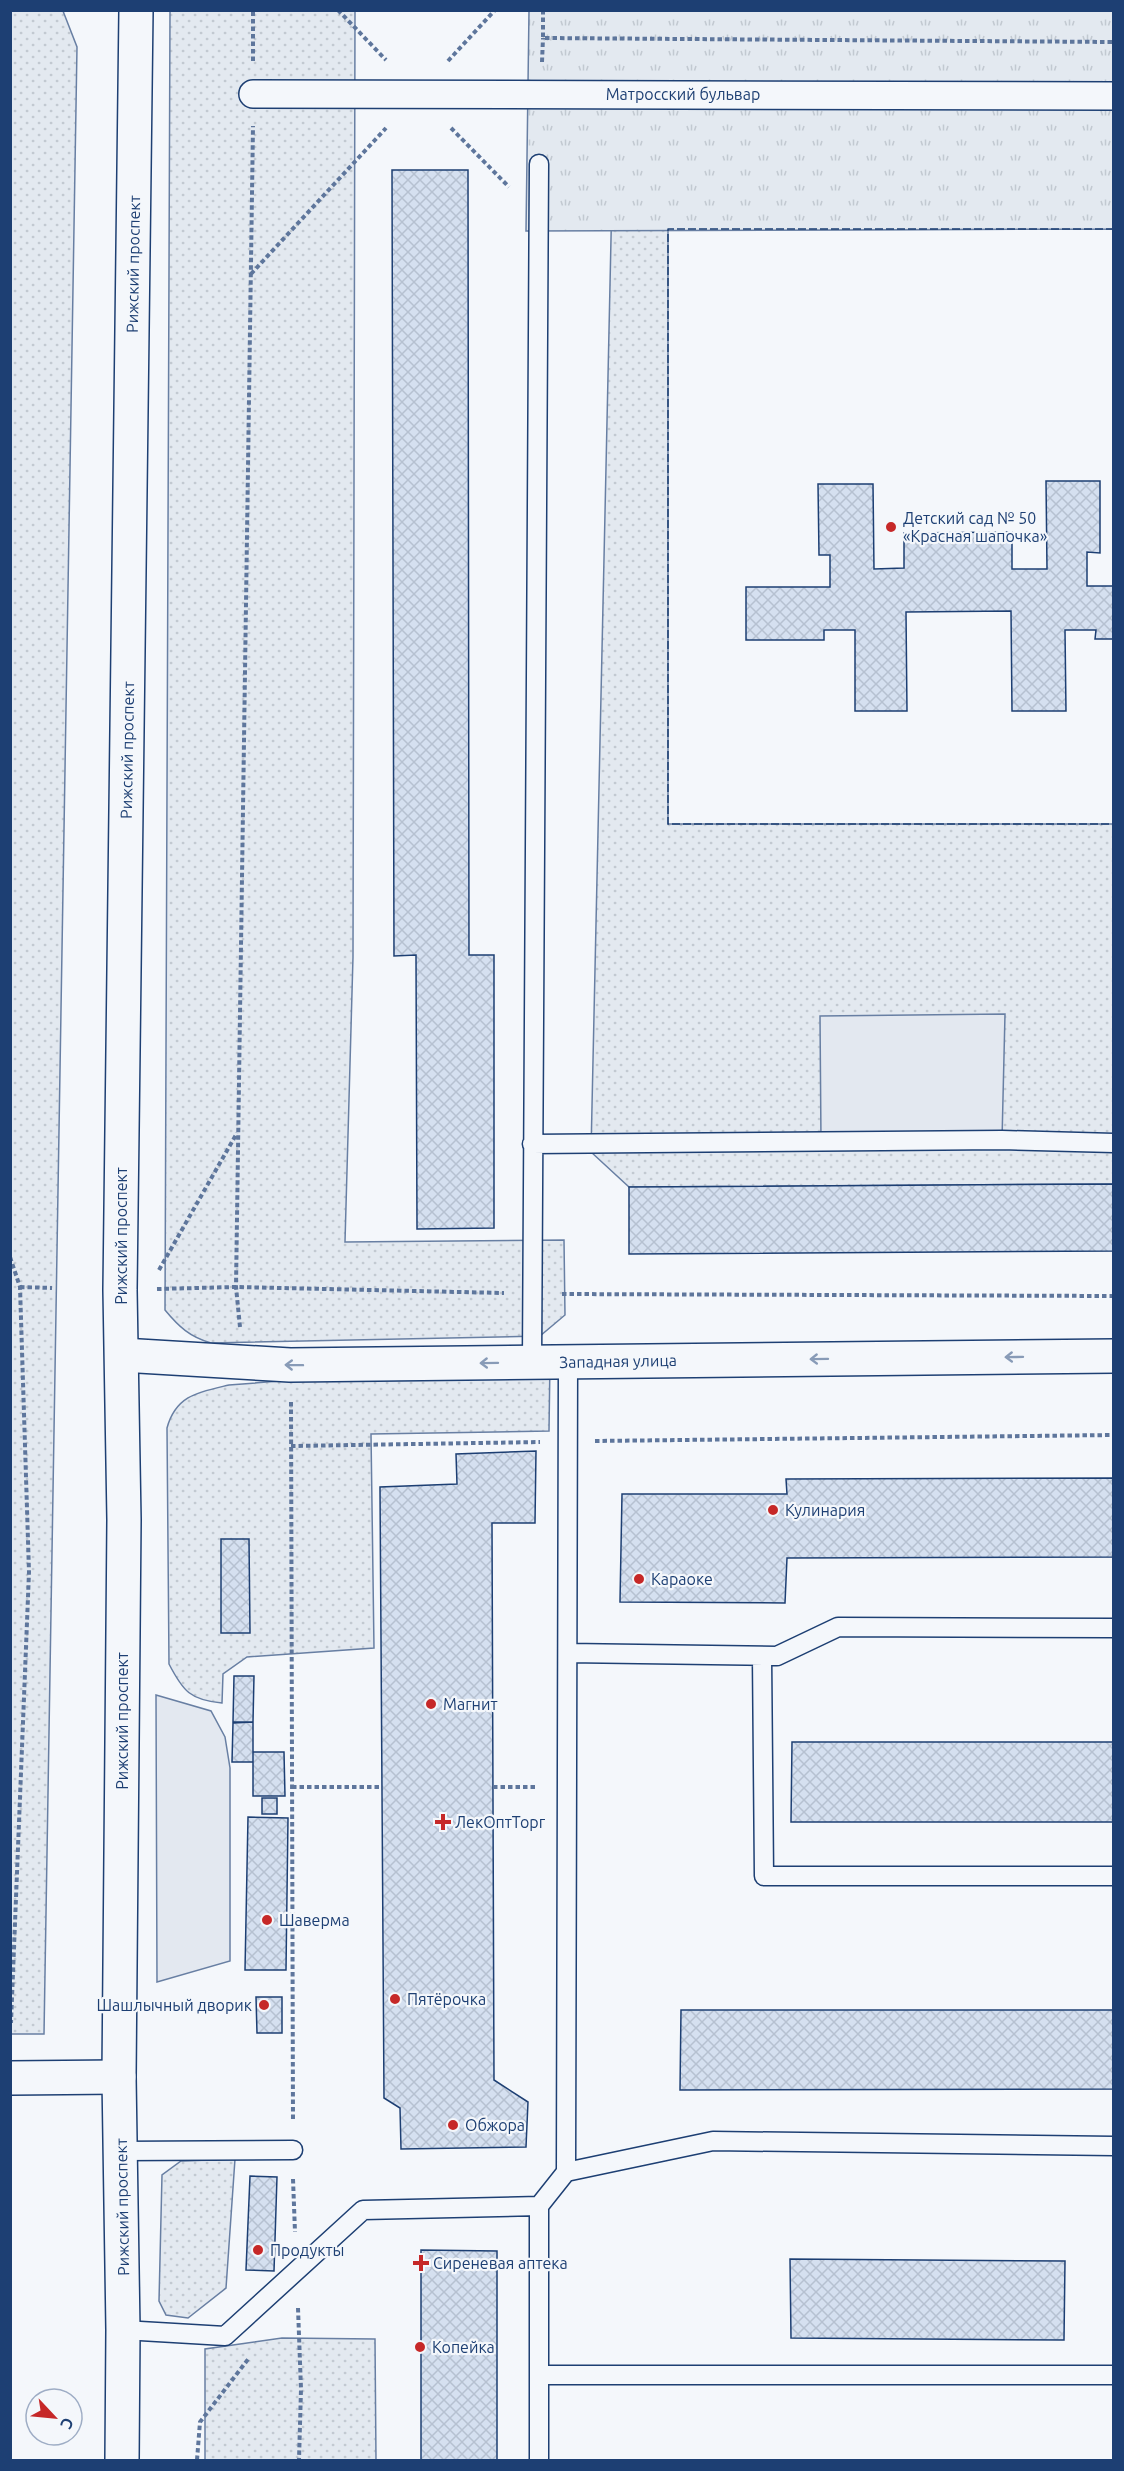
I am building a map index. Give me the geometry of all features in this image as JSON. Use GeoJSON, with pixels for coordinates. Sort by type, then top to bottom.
{"type":"FeatureCollection","features":[{"type":"Feature","properties":{"kind":"main road","name":"Рижский проспект"},"geometry":{"type":"LineString","coordinates":[[122,2460],[123,2330],[119,2077],[124,1520],[120,1290],[136,10]]}},
{"type":"Feature","properties":{"kind":"main road","name":"Западная улица"},"geometry":{"type":"LineString","coordinates":[[122,1355],[290,1365],[1113,1356]]}},
{"type":"Feature","properties":{"kind":"main road"},"geometry":{"type":"LineString","coordinates":[[10,2078],[119,2077]]}},
{"type":"Feature","properties":{"kind":"street","name":"Матросский бульвар"},"geometry":{"type":"LineString","coordinates":[[253,94],[1113,96]]}},
{"type":"Feature","properties":{"kind":"lane"},"geometry":{"type":"LineString","coordinates":[[532,1362],[539,164]]}},
{"type":"Feature","properties":{"kind":"lane"},"geometry":{"type":"LineString","coordinates":[[532,1144],[991,1140],[1113,1143]]}},
{"type":"Feature","properties":{"kind":"lane"},"geometry":{"type":"LineString","coordinates":[[566,2172],[568,1362]]}},
{"type":"Feature","properties":{"kind":"lane"},"geometry":{"type":"LineString","coordinates":[[568,1653],[777,1656],[838,1627],[1113,1628]]}},
{"type":"Feature","properties":{"kind":"lane"},"geometry":{"type":"LineString","coordinates":[[762,1656],[764,1876],[1113,1876]]}},
{"type":"Feature","properties":{"kind":"lane"},"geometry":{"type":"LineString","coordinates":[[539,2460],[539,2205],[566,2172],[713,2141],[1113,2146]]}},
{"type":"Feature","properties":{"kind":"lane"},"geometry":{"type":"LineString","coordinates":[[121,2151],[293,2150]]}},
{"type":"Feature","properties":{"kind":"lane"},"geometry":{"type":"LineString","coordinates":[[123,2330],[225,2336],[363,2210],[539,2205]]}},
{"type":"Feature","properties":{"kind":"lane"},"geometry":{"type":"LineString","coordinates":[[540,2375],[1113,2375]]}},
{"type":"Feature","properties":{"kind":"path"},"geometry":{"type":"LineString","coordinates":[[241,1333],[236,1287],[253,10]]}},
{"type":"Feature","properties":{"kind":"path"},"geometry":{"type":"LineString","coordinates":[[250,275],[495,10]]}},
{"type":"Feature","properties":{"kind":"path"},"geometry":{"type":"LineString","coordinates":[[543,10],[543,38],[1113,42]]}},
{"type":"Feature","properties":{"kind":"path"},"geometry":{"type":"LineString","coordinates":[[153,1279],[238,1132]]}},
{"type":"Feature","properties":{"kind":"path"},"geometry":{"type":"LineString","coordinates":[[10,1257],[20,1287],[29,1572],[11,2023]]}},
{"type":"Feature","properties":{"kind":"path"},"geometry":{"type":"LineString","coordinates":[[20,1287],[52,1288]]}},
{"type":"Feature","properties":{"kind":"path"},"geometry":{"type":"LineString","coordinates":[[148,1289],[236,1287],[534,1293],[1113,1296]]}},
{"type":"Feature","properties":{"kind":"path"},"geometry":{"type":"LineString","coordinates":[[290,1365],[293,2150]]}},
{"type":"Feature","properties":{"kind":"path"},"geometry":{"type":"LineString","coordinates":[[291,1446],[1113,1435]]}},
{"type":"Feature","properties":{"kind":"path"},"geometry":{"type":"LineString","coordinates":[[493,1787],[567,1786]]}},
{"type":"Feature","properties":{"kind":"path"},"geometry":{"type":"LineString","coordinates":[[292,1787],[382,1787]]}},
{"type":"Feature","properties":{"kind":"path"},"geometry":{"type":"LineString","coordinates":[[293,2189],[301,2388],[299,2460]]}},
{"type":"Feature","properties":{"kind":"path"},"geometry":{"type":"LineString","coordinates":[[197,2460],[200,2422],[249,2357]]}},
{"type":"Feature","properties":{"kind":"green space"},"geometry":{"type":"Polygon","coordinates":[[[10,11],[63,11],[77,47],[44,2034],[11,2034],[10,11]]]}},
{"type":"Feature","properties":{"kind":"green space"},"geometry":{"type":"Polygon","coordinates":[[[170,11],[355,11],[353,957],[345,1242],[564,1240],[565,1315],[540,1336],[211,1343],[185,1331],[165,1310],[170,11]]]}},
{"type":"Feature","properties":{"kind":"green space"},"geometry":{"type":"Polygon","coordinates":[[[529,11],[1113,11],[1113,229],[526,231],[529,11]]]}},
{"type":"Feature","properties":{"kind":"green space"},"geometry":{"type":"Polygon","coordinates":[[[616,11],[1113,11],[1113,229],[668,230],[668,824],[1113,824],[1113,1184],[629,1187],[591,1152],[616,11]]]}},
{"type":"Feature","properties":{"kind":"green space"},"geometry":{"type":"Polygon","coordinates":[[[550,1360],[549,1431],[371,1434],[374,1648],[247,1657],[223,1674],[222,1703],[202,1699],[183,1687],[169,1664],[167,1428],[176,1408],[199,1393],[229,1385],[550,1360]]]}},
{"type":"Feature","properties":{"kind":"green space"},"geometry":{"type":"Polygon","coordinates":[[[235,2159],[226,2288],[188,2318],[166,2315],[159,2301],[162,2175],[181,2161],[235,2159]]]}},
{"type":"Feature","properties":{"kind":"green space"},"geometry":{"type":"Polygon","coordinates":[[[282,2338],[375,2339],[376,2460],[205,2460],[205,2349],[282,2338]]]}},
{"type":"Feature","properties":{"kind":"shaded area"},"geometry":{"type":"Polygon","coordinates":[[[1005,1014],[1002,1140],[821,1142],[820,1016],[1005,1014]]]}},
{"type":"Feature","properties":{"kind":"shaded area"},"geometry":{"type":"Polygon","coordinates":[[[156,1695],[211,1711],[225,1737],[230,1768],[230,1961],[157,1982],[156,1695]]]}},
{"type":"Feature","properties":{"kind":"building"},"geometry":{"type":"Polygon","coordinates":[[[392,170],[468,170],[469,955],[494,955],[494,1228],[417,1229],[416,955],[394,956],[392,170]]]}},
{"type":"Feature","properties":{"kind":"building"},"geometry":{"type":"Polygon","coordinates":[[[1046,481],[1100,481],[1100,553],[1087,552],[1087,586],[1114,586],[1114,639],[1095,639],[1096,630],[1065,630],[1066,711],[1012,711],[1011,611],[906,612],[907,711],[855,711],[855,630],[824,630],[824,640],[746,640],[746,587],[830,587],[830,555],[819,555],[818,484],[873,484],[874,569],[904,568],[904,533],[1012,532],[1012,569],[1047,569],[1046,481]]]}},
{"type":"Feature","properties":{"kind":"building"},"geometry":{"type":"Polygon","coordinates":[[[1114,1184],[1114,1251],[629,1254],[629,1187],[1114,1184]]]}},
{"type":"Feature","properties":{"kind":"building"},"geometry":{"type":"Polygon","coordinates":[[[536,1451],[535,1523],[492,1523],[494,2080],[528,2102],[526,2147],[401,2149],[400,2108],[384,2098],[380,1487],[457,1484],[456,1454],[536,1451]]]}},
{"type":"Feature","properties":{"kind":"building"},"geometry":{"type":"Polygon","coordinates":[[[1114,1478],[1114,1557],[787,1558],[785,1603],[620,1602],[622,1494],[787,1494],[786,1479],[1114,1478]]]}},
{"type":"Feature","properties":{"kind":"building"},"geometry":{"type":"Polygon","coordinates":[[[221,1539],[249,1539],[250,1633],[221,1633],[221,1539]]]}},
{"type":"Feature","properties":{"kind":"building"},"geometry":{"type":"Polygon","coordinates":[[[234,1676],[254,1676],[253,1722],[233,1722],[234,1676]]]}},
{"type":"Feature","properties":{"kind":"building"},"geometry":{"type":"Polygon","coordinates":[[[253,1722],[253,1762],[232,1762],[233,1723],[253,1722]]]}},
{"type":"Feature","properties":{"kind":"building"},"geometry":{"type":"Polygon","coordinates":[[[792,1742],[1114,1742],[1114,1822],[791,1822],[792,1742]]]}},
{"type":"Feature","properties":{"kind":"building"},"geometry":{"type":"Polygon","coordinates":[[[253,1752],[284,1752],[285,1796],[253,1796],[253,1752]]]}},
{"type":"Feature","properties":{"kind":"building"},"geometry":{"type":"Polygon","coordinates":[[[262,1798],[277,1798],[277,1814],[262,1814],[262,1798]]]}},
{"type":"Feature","properties":{"kind":"building"},"geometry":{"type":"Polygon","coordinates":[[[248,1817],[288,1818],[286,1970],[245,1970],[248,1817]]]}},
{"type":"Feature","properties":{"kind":"building"},"geometry":{"type":"Polygon","coordinates":[[[256,1997],[282,1997],[282,2033],[257,2033],[256,1997]]]}},
{"type":"Feature","properties":{"kind":"building"},"geometry":{"type":"Polygon","coordinates":[[[681,2010],[1114,2010],[1114,2089],[680,2090],[681,2010]]]}},
{"type":"Feature","properties":{"kind":"building"},"geometry":{"type":"Polygon","coordinates":[[[250,2176],[277,2177],[274,2271],[246,2270],[250,2176]]]}},
{"type":"Feature","properties":{"kind":"building"},"geometry":{"type":"Polygon","coordinates":[[[421,2250],[497,2251],[497,2460],[421,2460],[421,2250]]]}},
{"type":"Feature","properties":{"kind":"building"},"geometry":{"type":"Polygon","coordinates":[[[790,2259],[1065,2261],[1064,2340],[791,2338],[790,2259]]]}},
{"type":"Feature","properties":{"kind":"fence"},"geometry":{"type":"LineString","coordinates":[[1114,229],[668,229],[668,824],[1114,824]]}},
{"type":"Feature","properties":{"kind":"place","name":"Детский сад № 50 «Красная шапочка»"},"geometry":{"type":"Point","coordinates":[891,527]}},
{"type":"Feature","properties":{"kind":"place","name":"Кулинария"},"geometry":{"type":"Point","coordinates":[773,1510]}},
{"type":"Feature","properties":{"kind":"place","name":"Караоке"},"geometry":{"type":"Point","coordinates":[639,1579]}},
{"type":"Feature","properties":{"kind":"place","name":"Магнит"},"geometry":{"type":"Point","coordinates":[431,1704]}},
{"type":"Feature","properties":{"kind":"place","name":"ЛекОптТорг"},"geometry":{"type":"Point","coordinates":[443,1822]}},
{"type":"Feature","properties":{"kind":"place","name":"Шаверма"},"geometry":{"type":"Point","coordinates":[267,1920]}},
{"type":"Feature","properties":{"kind":"place","name":"Пятёрочка"},"geometry":{"type":"Point","coordinates":[395,1999]}},
{"type":"Feature","properties":{"kind":"place","name":"Шашлычный дворик"},"geometry":{"type":"Point","coordinates":[264,2005]}},
{"type":"Feature","properties":{"kind":"place","name":"Обжора"},"geometry":{"type":"Point","coordinates":[453,2125]}},
{"type":"Feature","properties":{"kind":"place","name":"Продукты"},"geometry":{"type":"Point","coordinates":[258,2250]}},
{"type":"Feature","properties":{"kind":"place","name":"Сиреневая аптека"},"geometry":{"type":"Point","coordinates":[421,2263]}},
{"type":"Feature","properties":{"kind":"place","name":"Копейка"},"geometry":{"type":"Point","coordinates":[420,2347]}}]}
